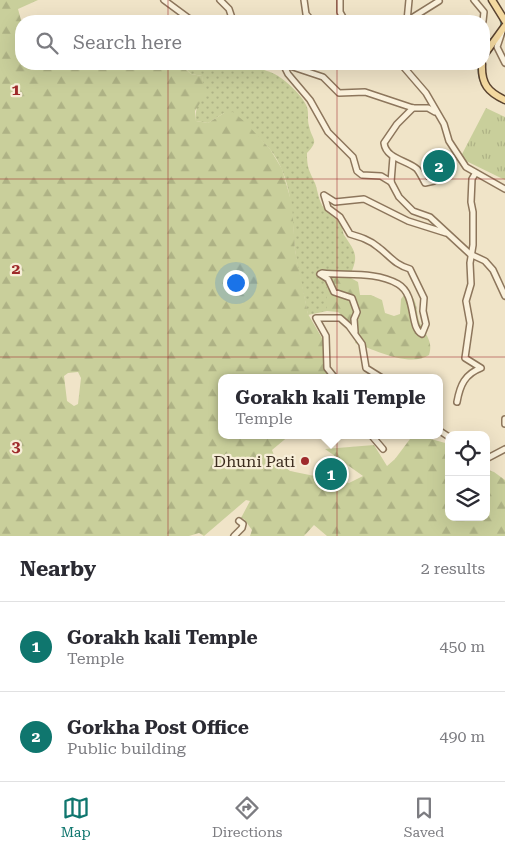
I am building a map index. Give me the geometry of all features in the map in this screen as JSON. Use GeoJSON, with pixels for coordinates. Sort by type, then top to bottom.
{"type":"FeatureCollection","features":[{"type":"Feature","properties":{"kind":"main road"},"geometry":{"type":"LineString","coordinates":[[492,0],[505,21]]}},
{"type":"Feature","properties":{"kind":"main road"},"geometry":{"type":"LineString","coordinates":[[490,47],[504,29]]}},
{"type":"Feature","properties":{"kind":"main road"},"geometry":{"type":"LineString","coordinates":[[482,70],[482,78],[488,90],[505,100]]}},
{"type":"Feature","properties":{"kind":"street"},"geometry":{"type":"LineString","coordinates":[[164,0],[184,15]]}},
{"type":"Feature","properties":{"kind":"street"},"geometry":{"type":"LineString","coordinates":[[220,0],[229,8],[231,15]]}},
{"type":"Feature","properties":{"kind":"street"},"geometry":{"type":"LineString","coordinates":[[304,0],[307,15]]}},
{"type":"Feature","properties":{"kind":"street"},"geometry":{"type":"LineString","coordinates":[[340,0],[342,15]]}},
{"type":"Feature","properties":{"kind":"street"},"geometry":{"type":"LineString","coordinates":[[408,15],[409,0]]}},
{"type":"Feature","properties":{"kind":"street"},"geometry":{"type":"LineString","coordinates":[[474,0],[484,12],[484,15]]}},
{"type":"Feature","properties":{"kind":"street"},"geometry":{"type":"LineString","coordinates":[[417,15],[439,2]]}},
{"type":"Feature","properties":{"kind":"street"},"geometry":{"type":"LineString","coordinates":[[504,29],[497,47],[505,63]]}},
{"type":"Feature","properties":{"kind":"street"},"geometry":{"type":"LineString","coordinates":[[286,70],[310,100],[328,132],[353,157],[357,171],[362,175],[380,176],[391,182]]}},
{"type":"Feature","properties":{"kind":"street"},"geometry":{"type":"LineString","coordinates":[[301,70],[323,77],[339,93],[365,92],[413,108],[428,108],[436,113]]}},
{"type":"Feature","properties":{"kind":"street"},"geometry":{"type":"LineString","coordinates":[[408,70],[426,93],[444,124],[447,137],[466,167],[475,174],[505,189]]}},
{"type":"Feature","properties":{"kind":"street"},"geometry":{"type":"LineString","coordinates":[[413,108],[397,124],[384,143],[386,150],[393,157],[417,169],[425,183],[434,181],[448,169]]}},
{"type":"Feature","properties":{"kind":"street"},"geometry":{"type":"LineString","coordinates":[[393,157],[391,182],[399,197],[413,211],[427,214],[470,254],[485,261],[493,270],[505,296]]}},
{"type":"Feature","properties":{"kind":"street"},"geometry":{"type":"LineString","coordinates":[[457,402],[464,379],[473,371],[481,368],[465,358],[470,323],[466,301],[471,284],[470,254],[473,245],[472,179],[475,174]]}},
{"type":"Feature","properties":{"kind":"street"},"geometry":{"type":"LineString","coordinates":[[355,332],[356,304],[352,298],[334,292],[328,279],[322,277],[322,273],[355,272],[398,284],[410,297],[416,328],[422,334],[426,324],[423,311],[424,298],[410,269],[396,264],[378,247],[367,240],[350,234],[340,217],[328,208],[324,196],[335,202],[364,199],[408,221],[446,233]]}},
{"type":"Feature","properties":{"kind":"street"},"geometry":{"type":"LineString","coordinates":[[332,374],[327,368],[326,336],[316,318],[340,318],[355,332],[362,344],[366,368],[376,374]]}},
{"type":"Feature","properties":{"kind":"street"},"geometry":{"type":"LineString","coordinates":[[505,419],[505,424]]}},
{"type":"Feature","properties":{"kind":"street"},"geometry":{"type":"LineString","coordinates":[[374,439],[383,449]]}},
{"type":"Feature","properties":{"kind":"street"},"geometry":{"type":"LineString","coordinates":[[490,457],[505,449]]}},
{"type":"Feature","properties":{"kind":"street"},"geometry":{"type":"LineString","coordinates":[[234,536],[242,528],[243,524],[239,521]]}},
{"type":"Feature","properties":{"kind":"green space"},"geometry":{"type":"Polygon","coordinates":[[[0,0],[38,0],[18,9],[20,15],[15,15],[15,70],[186,70],[191,74],[202,76],[205,95],[195,111],[196,121],[208,123],[224,113],[233,112],[270,149],[282,169],[292,204],[295,250],[308,314],[326,345],[326,370],[330,374],[218,374],[218,439],[285,439],[272,450],[275,458],[290,471],[349,483],[363,476],[325,449],[374,445],[387,466],[395,459],[410,439],[431,439],[445,443],[445,521],[490,521],[490,470],[505,480],[505,536],[327,536],[314,525],[304,536],[250,536],[252,530],[244,519],[241,518],[250,501],[246,500],[204,536],[199,533],[189,536],[0,536],[0,0]],[[78,372],[68,373],[64,376],[67,401],[74,406],[78,404],[81,378],[78,372]]]}},
{"type":"Feature","properties":{"kind":"green space"},"geometry":{"type":"Polygon","coordinates":[[[187,70],[264,70],[284,80],[304,102],[308,109],[308,121],[314,140],[307,153],[307,162],[319,199],[328,213],[341,224],[344,235],[355,254],[354,264],[349,277],[327,275],[327,311],[308,315],[296,258],[290,197],[283,172],[277,160],[259,138],[224,113],[208,123],[196,121],[196,110],[202,88],[202,76],[191,74],[187,70]]]}},
{"type":"Feature","properties":{"kind":"green space"},"geometry":{"type":"Polygon","coordinates":[[[486,108],[505,117],[505,180],[460,158],[486,108]]]}},
{"type":"Feature","properties":{"kind":"green space"},"geometry":{"type":"Polygon","coordinates":[[[327,275],[349,277],[358,282],[360,295],[371,295],[382,300],[385,313],[394,316],[400,314],[401,299],[405,294],[410,294],[416,303],[419,321],[428,337],[430,345],[429,355],[421,359],[403,359],[355,343],[359,332],[338,312],[327,311],[327,275]]]}},
{"type":"Feature","properties":{"kind":"waterway"},"geometry":{"type":"LineString","coordinates":[[488,0],[493,7]]}},
{"type":"Feature","properties":{"kind":"waterway"},"geometry":{"type":"LineString","coordinates":[[500,19],[501,27]]}},
{"type":"Feature","properties":{"kind":"waterway"},"geometry":{"type":"LineString","coordinates":[[490,39],[495,34]]}},
{"type":"Feature","properties":{"kind":"waterway"},"geometry":{"type":"LineString","coordinates":[[478,70],[484,89],[505,104]]}},
{"type":"Feature","properties":{"kind":"place","name":"Gorkha Post Office"},"geometry":{"type":"Point","coordinates":[439,166]}},
{"type":"Feature","properties":{"kind":"place","name":"Dhuni Pati"},"geometry":{"type":"Point","coordinates":[305,461]}},
{"type":"Feature","properties":{"kind":"place","name":"Gorakh kali Temple"},"geometry":{"type":"Point","coordinates":[331,474]}}]}
